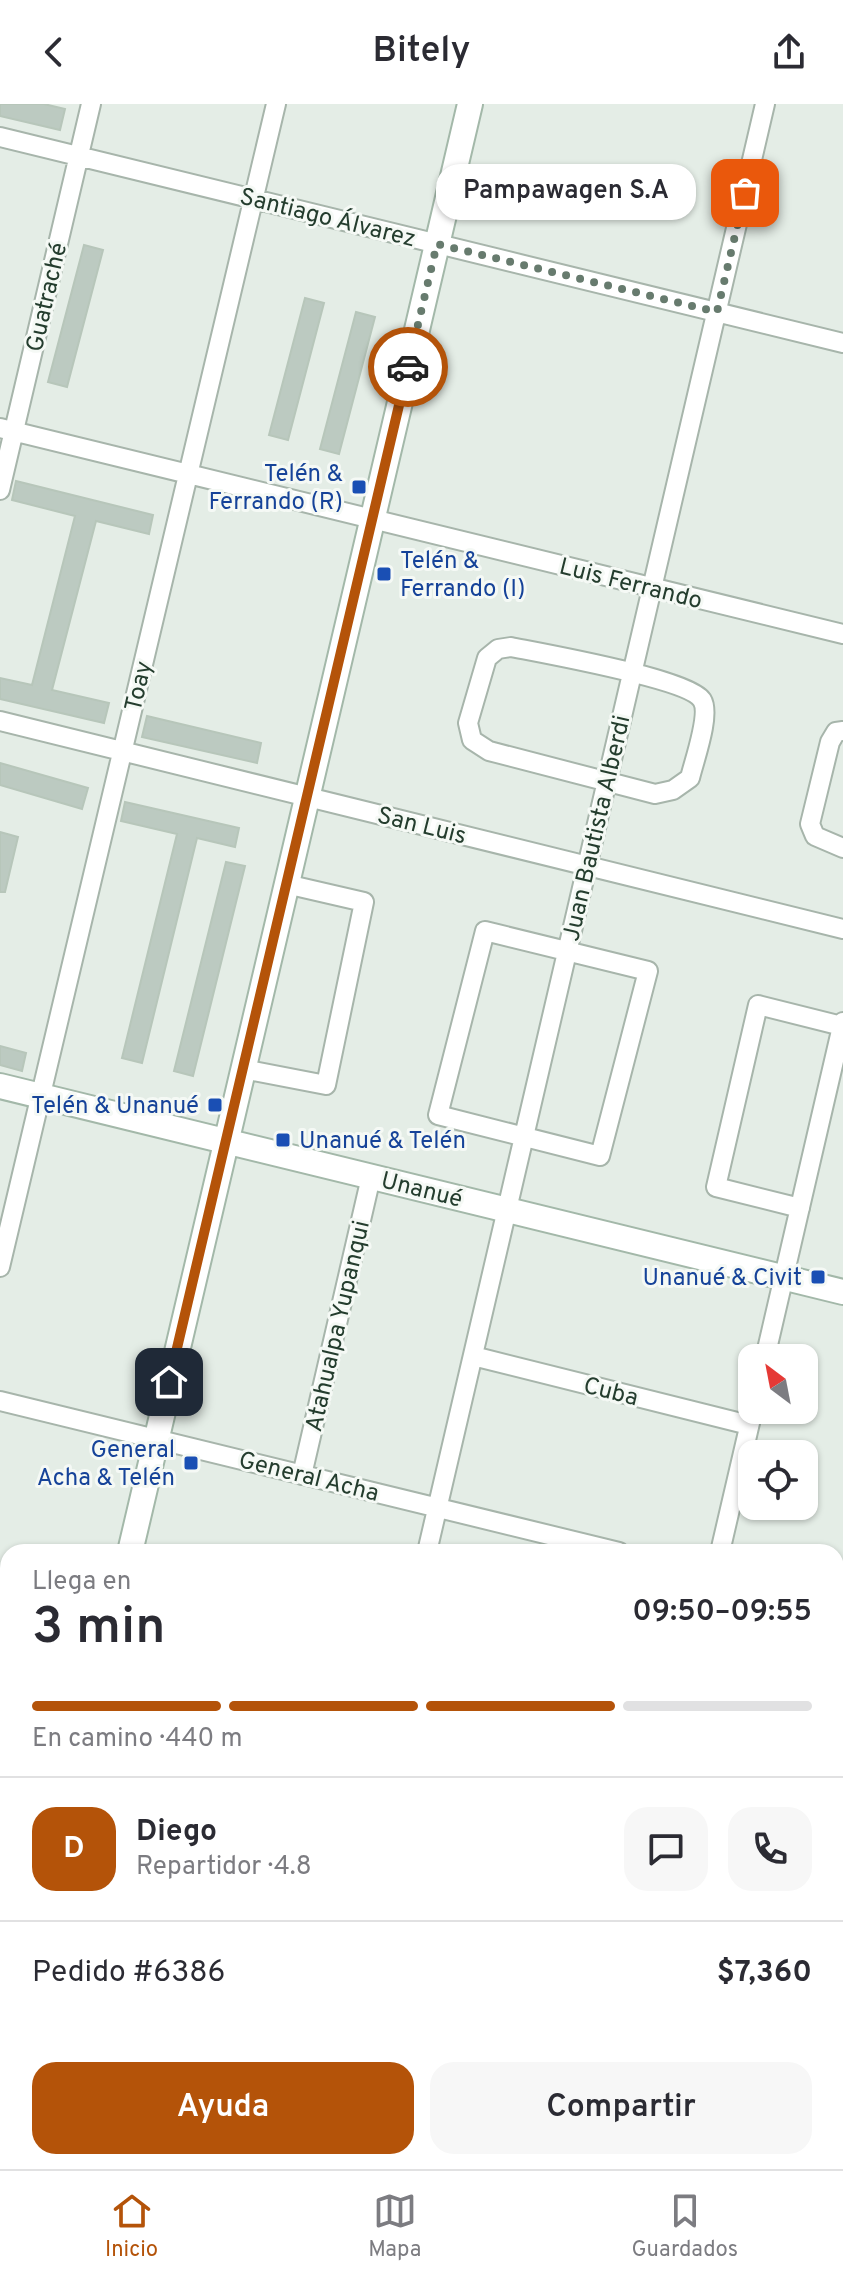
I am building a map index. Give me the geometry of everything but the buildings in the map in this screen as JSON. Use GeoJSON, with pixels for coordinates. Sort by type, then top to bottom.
{"type":"FeatureCollection","features":[{"type":"Feature","properties":{"kind":"main road"},"geometry":{"type":"LineString","coordinates":[[132,1544],[470,104]]}},
{"type":"Feature","properties":{"kind":"main road","name":"Unanué"},"geometry":{"type":"LineString","coordinates":[[0,1086],[843,1292]]}},
{"type":"Feature","properties":{"kind":"street","name":"Guatraché"},"geometry":{"type":"LineString","coordinates":[[0,490],[7,430],[91,104]]}},
{"type":"Feature","properties":{"kind":"street","name":"Toay"},"geometry":{"type":"LineString","coordinates":[[0,1267],[276,104]]}},
{"type":"Feature","properties":{"kind":"street","name":"Juan Bautista Alberdi"},"geometry":{"type":"LineString","coordinates":[[429,1544],[765,104]]}},
{"type":"Feature","properties":{"kind":"street","name":"Santiago Álvarez"},"geometry":{"type":"LineString","coordinates":[[0,137],[843,343]]}},
{"type":"Feature","properties":{"kind":"street","name":"Luis Ferrando"},"geometry":{"type":"LineString","coordinates":[[7,430],[843,634]]}},
{"type":"Feature","properties":{"kind":"street"},"geometry":{"type":"LineString","coordinates":[[511,647],[633,673],[693,692],[702,700],[705,714],[690,778],[673,790],[655,794],[489,751],[472,740],[468,723],[487,658],[498,649],[511,647]]}},
{"type":"Feature","properties":{"kind":"street","name":"San Luis"},"geometry":{"type":"LineString","coordinates":[[0,721],[843,929]]}},
{"type":"Feature","properties":{"kind":"street"},"geometry":{"type":"LineString","coordinates":[[843,731],[836,732],[830,742],[810,824],[815,836],[843,848]]}},
{"type":"Feature","properties":{"kind":"street"},"geometry":{"type":"LineString","coordinates":[[243,1069],[326,1085],[364,902],[286,884]]}},
{"type":"Feature","properties":{"kind":"street"},"geometry":{"type":"LineString","coordinates":[[485,931],[568,951],[648,971],[600,1156],[438,1115],[485,931]]}},
{"type":"Feature","properties":{"kind":"street"},"geometry":{"type":"LineString","coordinates":[[768,1344],[800,1208],[842,1024],[758,1005],[716,1187],[800,1208]]}},
{"type":"Feature","properties":{"kind":"street","name":"Atahualpa Yupanqui"},"geometry":{"type":"LineString","coordinates":[[302,1475],[371,1177]]}},
{"type":"Feature","properties":{"kind":"street","name":"Cuba"},"geometry":{"type":"LineString","coordinates":[[473,1356],[738,1415]]}},
{"type":"Feature","properties":{"kind":"street","name":"General Acha"},"geometry":{"type":"LineString","coordinates":[[0,1401],[438,1508],[564,1544]]}},
{"type":"Feature","properties":{"kind":"street"},"geometry":{"type":"LineString","coordinates":[[722,1544],[750,1424]]}},
{"type":"Feature","properties":{"kind":"way so far"},"geometry":{"type":"LineString","coordinates":[[408,367],[437,244],[717,312],[745,193]]}},
{"type":"Feature","properties":{"kind":"place","name":"Pampawagen S.A"},"geometry":{"type":"Point","coordinates":[745,193]}},
{"type":"Feature","properties":{"kind":"place","name":"Telén & Ferrando (R)"},"geometry":{"type":"Point","coordinates":[359,487]}},
{"type":"Feature","properties":{"kind":"place","name":"Telén & Ferrando (I)"},"geometry":{"type":"Point","coordinates":[384,574]}},
{"type":"Feature","properties":{"kind":"place","name":"Telén & Unanué"},"geometry":{"type":"Point","coordinates":[215,1105]}},
{"type":"Feature","properties":{"kind":"place","name":"Unanué & Telén"},"geometry":{"type":"Point","coordinates":[283,1140]}},
{"type":"Feature","properties":{"kind":"place","name":"Unanué & Civit"},"geometry":{"type":"Point","coordinates":[818,1277]}},
{"type":"Feature","properties":{"kind":"place","name":"General Acha & Telén"},"geometry":{"type":"Point","coordinates":[191,1463]}},
{"type":"Feature","properties":{"kind":"route"},"geometry":{"type":"LineString","coordinates":[[169,1382],[408,367]]}}]}
